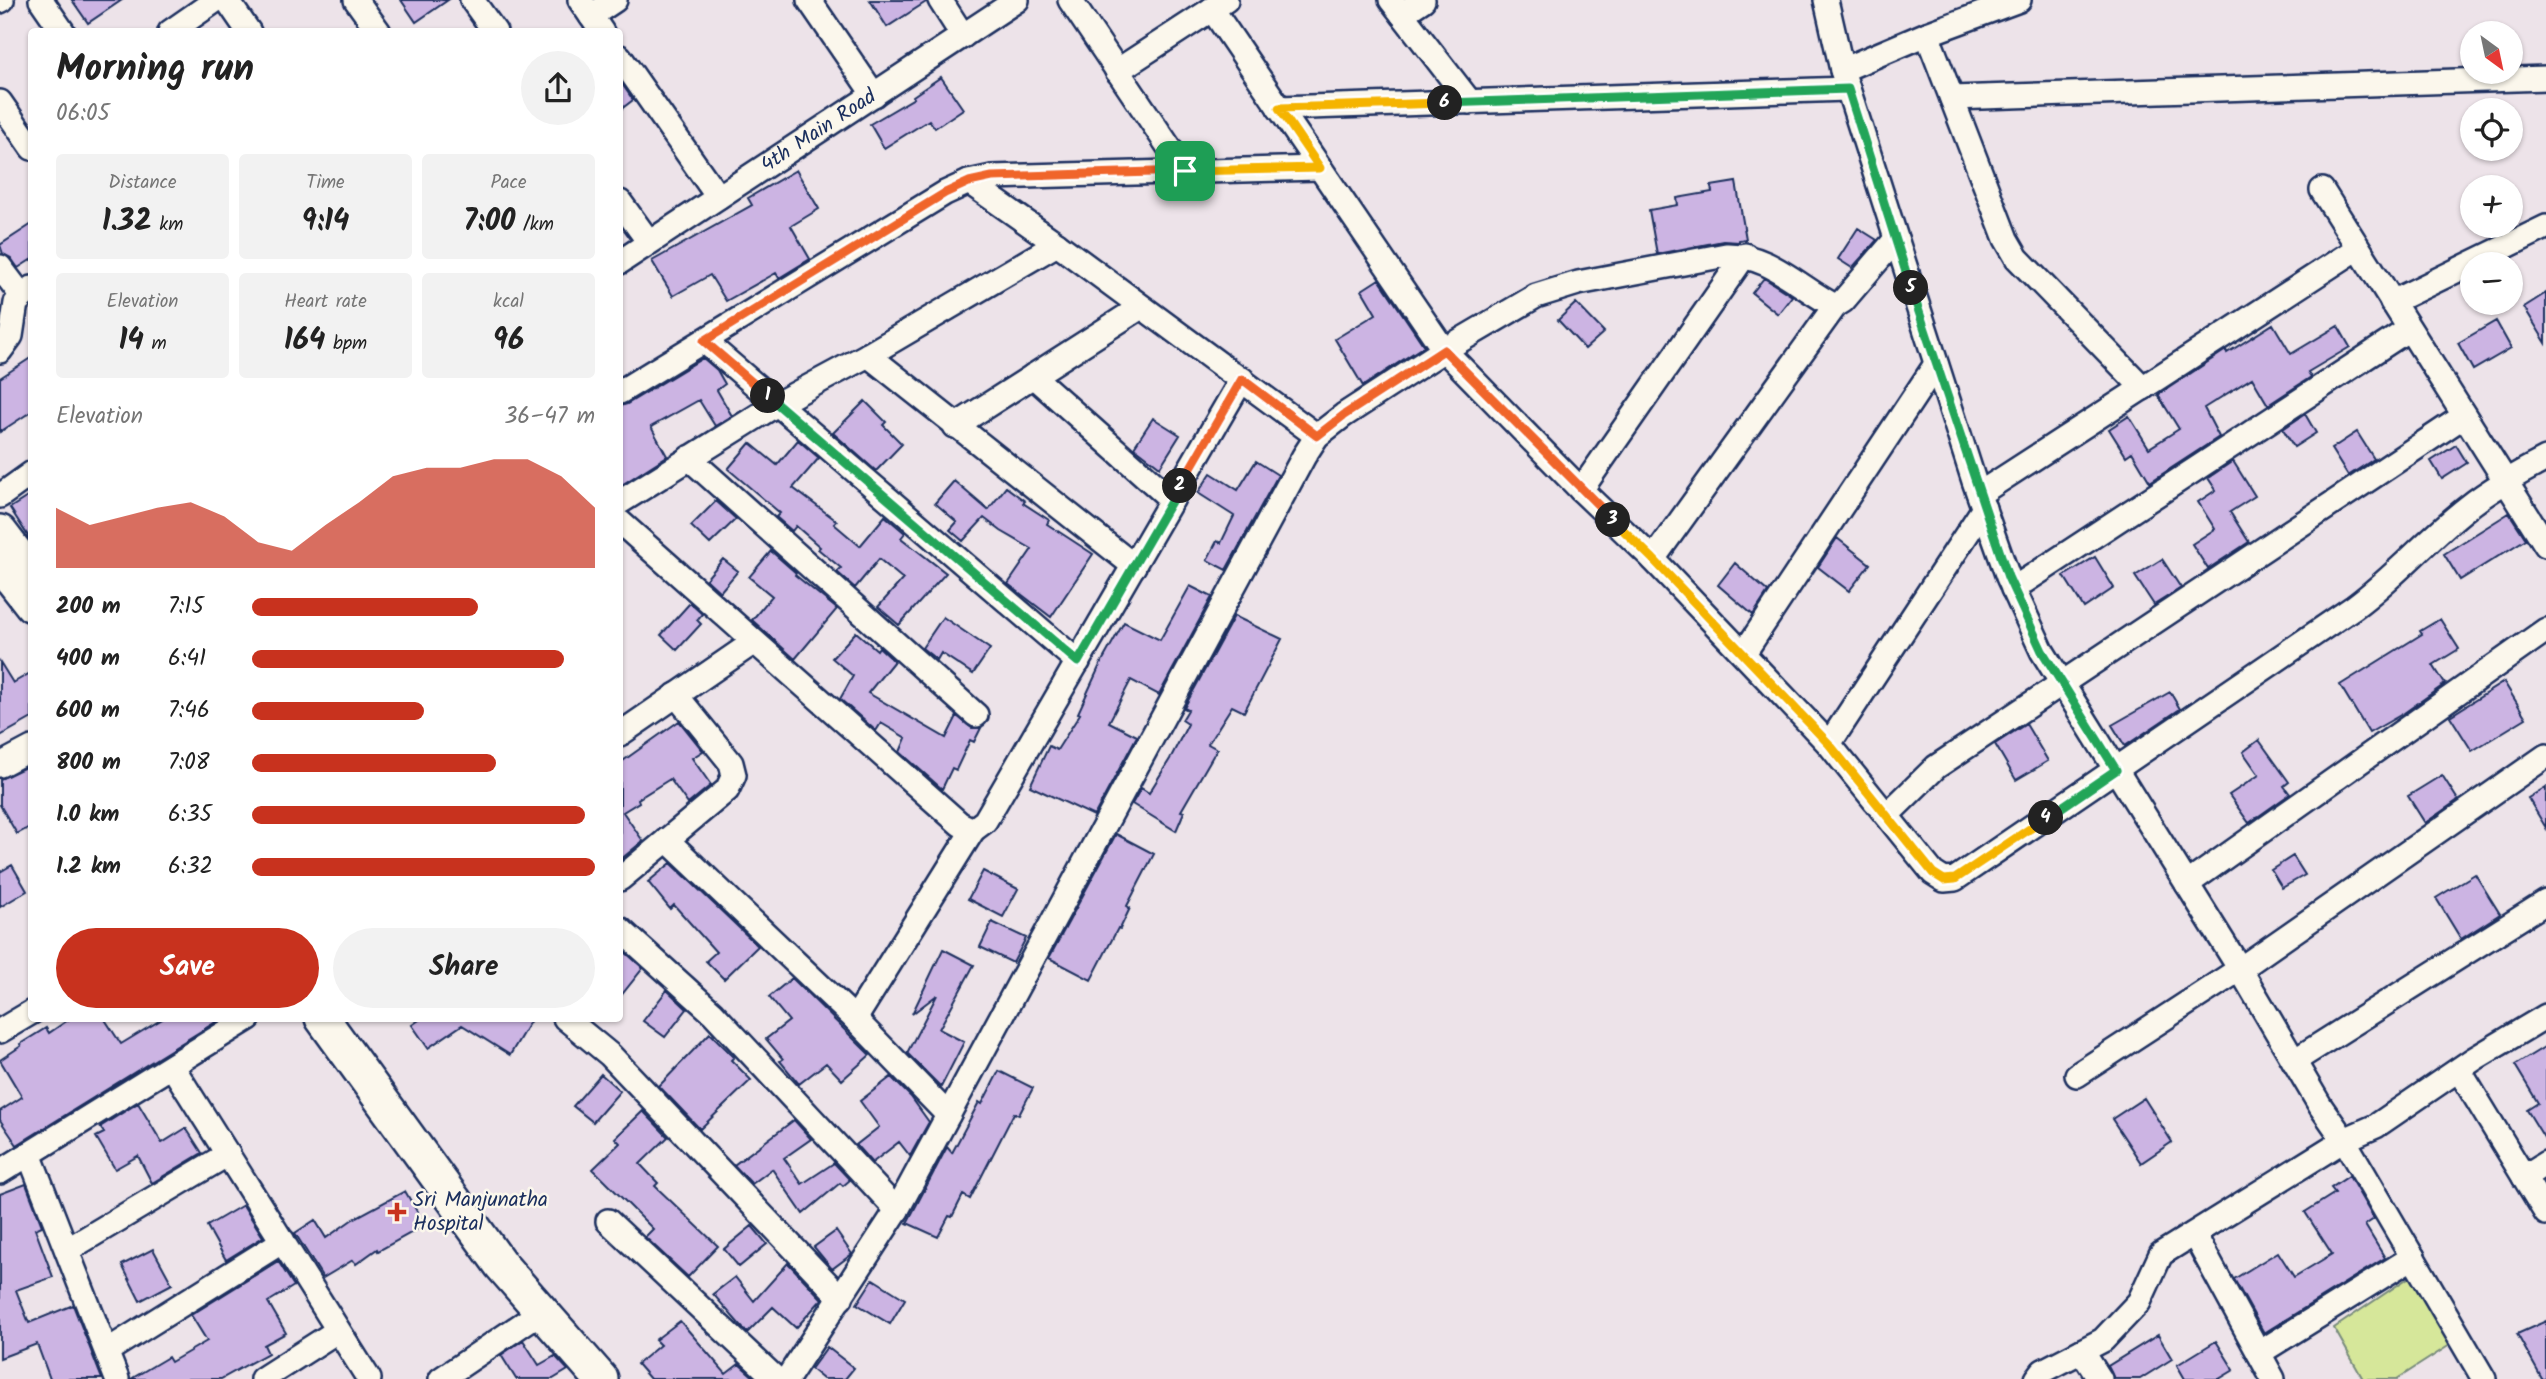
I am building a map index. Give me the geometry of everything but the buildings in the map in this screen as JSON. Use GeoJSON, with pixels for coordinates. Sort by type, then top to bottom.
{"type":"FeatureCollection","features":[{"type":"Feature","properties":{"kind":"main road"},"geometry":{"type":"LineString","coordinates":[[0,532],[16,585]]}},
{"type":"Feature","properties":{"kind":"main road"},"geometry":{"type":"LineString","coordinates":[[325,1022],[501,1265],[607,1377]]}},
{"type":"Feature","properties":{"kind":"main road"},"geometry":{"type":"LineString","coordinates":[[352,1022],[487,1218],[607,1377]]}},
{"type":"Feature","properties":{"kind":"street"},"geometry":{"type":"LineString","coordinates":[[41,0],[60,28]]}},
{"type":"Feature","properties":{"kind":"street"},"geometry":{"type":"LineString","coordinates":[[176,28],[216,0]]}},
{"type":"Feature","properties":{"kind":"street"},"geometry":{"type":"LineString","coordinates":[[227,0],[246,28]]}},
{"type":"Feature","properties":{"kind":"street"},"geometry":{"type":"LineString","coordinates":[[356,0],[376,28]]}},
{"type":"Feature","properties":{"kind":"street"},"geometry":{"type":"LineString","coordinates":[[472,0],[492,28]]}},
{"type":"Feature","properties":{"kind":"street"},"geometry":{"type":"LineString","coordinates":[[591,16],[615,0]]}},
{"type":"Feature","properties":{"kind":"street"},"geometry":{"type":"LineString","coordinates":[[809,0],[874,94]]}},
{"type":"Feature","properties":{"kind":"street"},"geometry":{"type":"LineString","coordinates":[[940,0],[963,36]]}},
{"type":"Feature","properties":{"kind":"street","name":"4th Main Road"},"geometry":{"type":"LineString","coordinates":[[623,260],[1017,0]]}},
{"type":"Feature","properties":{"kind":"street"},"geometry":{"type":"LineString","coordinates":[[1070,0],[1185,171]]}},
{"type":"Feature","properties":{"kind":"street"},"geometry":{"type":"LineString","coordinates":[[1423,0],[1397,7],[1470,102]]}},
{"type":"Feature","properties":{"kind":"street"},"geometry":{"type":"LineString","coordinates":[[1826,0],[1845,80],[1981,501],[2013,589],[2042,651],[2240,969],[2321,1107],[2344,1140],[2484,1379]]}},
{"type":"Feature","properties":{"kind":"street"},"geometry":{"type":"LineString","coordinates":[[1279,108],[1470,102],[1845,80],[1927,34],[2019,0]]}},
{"type":"Feature","properties":{"kind":"street"},"geometry":{"type":"LineString","coordinates":[[1117,71],[1219,4],[1279,108],[1444,350],[1744,653],[1829,744],[1933,873],[1944,880],[1955,879],[2362,601],[2466,508],[2505,481],[2546,459]]}},
{"type":"Feature","properties":{"kind":"street"},"geometry":{"type":"LineString","coordinates":[[1927,34],[2006,239],[2017,258],[2143,388]]}},
{"type":"Feature","properties":{"kind":"street"},"geometry":{"type":"LineString","coordinates":[[623,61],[718,197]]}},
{"type":"Feature","properties":{"kind":"street"},"geometry":{"type":"LineString","coordinates":[[1952,98],[2546,78]]}},
{"type":"Feature","properties":{"kind":"street"},"geometry":{"type":"LineString","coordinates":[[0,102],[28,142]]}},
{"type":"Feature","properties":{"kind":"street"},"geometry":{"type":"LineString","coordinates":[[623,390],[945,193],[969,182],[992,177],[1320,168]]}},
{"type":"Feature","properties":{"kind":"street"},"geometry":{"type":"LineString","coordinates":[[969,182],[1317,436]]}},
{"type":"Feature","properties":{"kind":"street"},"geometry":{"type":"LineString","coordinates":[[2322,190],[2546,545]]}},
{"type":"Feature","properties":{"kind":"street"},"geometry":{"type":"LineString","coordinates":[[623,206],[649,243]]}},
{"type":"Feature","properties":{"kind":"street"},"geometry":{"type":"LineString","coordinates":[[2392,302],[2546,228]]}},
{"type":"Feature","properties":{"kind":"street"},"geometry":{"type":"LineString","coordinates":[[1653,559],[1835,306],[1843,301],[1896,239]]}},
{"type":"Feature","properties":{"kind":"street"},"geometry":{"type":"LineString","coordinates":[[623,500],[777,404],[868,355],[1057,244]]}},
{"type":"Feature","properties":{"kind":"street"},"geometry":{"type":"LineString","coordinates":[[1829,744],[1981,501],[2143,388],[2358,248]]}},
{"type":"Feature","properties":{"kind":"street"},"geometry":{"type":"LineString","coordinates":[[787,1379],[897,1210],[1297,468],[1317,436],[1344,415],[1444,350],[1536,296],[1578,283],[1726,255],[1745,255],[1760,260],[1835,306]]}},
{"type":"Feature","properties":{"kind":"street"},"geometry":{"type":"LineString","coordinates":[[1581,490],[1745,255]]}},
{"type":"Feature","properties":{"kind":"street"},"geometry":{"type":"LineString","coordinates":[[0,267],[27,292],[16,303],[11,336],[0,351]]}},
{"type":"Feature","properties":{"kind":"street"},"geometry":{"type":"LineString","coordinates":[[955,426],[1141,307]]}},
{"type":"Feature","properties":{"kind":"street"},"geometry":{"type":"LineString","coordinates":[[2013,589],[2410,329]]}},
{"type":"Feature","properties":{"kind":"street"},"geometry":{"type":"LineString","coordinates":[[704,341],[1078,662]]}},
{"type":"Feature","properties":{"kind":"street"},"geometry":{"type":"LineString","coordinates":[[868,355],[1134,566]]}},
{"type":"Feature","properties":{"kind":"street"},"geometry":{"type":"LineString","coordinates":[[1744,653],[1936,364]]}},
{"type":"Feature","properties":{"kind":"street"},"geometry":{"type":"LineString","coordinates":[[1032,376],[1172,500]]}},
{"type":"Feature","properties":{"kind":"street"},"geometry":{"type":"LineString","coordinates":[[855,1019],[974,830],[985,821],[1242,379]]}},
{"type":"Feature","properties":{"kind":"street"},"geometry":{"type":"LineString","coordinates":[[1887,815],[1936,767],[2465,416]]}},
{"type":"Feature","properties":{"kind":"street"},"geometry":{"type":"LineString","coordinates":[[690,458],[976,715]]}},
{"type":"Feature","properties":{"kind":"street"},"geometry":{"type":"LineString","coordinates":[[0,496],[28,476]]}},
{"type":"Feature","properties":{"kind":"street"},"geometry":{"type":"LineString","coordinates":[[623,525],[960,824],[974,830]]}},
{"type":"Feature","properties":{"kind":"street"},"geometry":{"type":"LineString","coordinates":[[2187,884],[2546,630]]}},
{"type":"Feature","properties":{"kind":"street"},"geometry":{"type":"LineString","coordinates":[[623,731],[754,642]]}},
{"type":"Feature","properties":{"kind":"street"},"geometry":{"type":"LineString","coordinates":[[623,877],[727,790],[734,775],[731,762],[676,695]]}},
{"type":"Feature","properties":{"kind":"street"},"geometry":{"type":"LineString","coordinates":[[0,765],[28,750]]}},
{"type":"Feature","properties":{"kind":"street"},"geometry":{"type":"LineString","coordinates":[[2077,1074],[2240,969],[2546,756]]}},
{"type":"Feature","properties":{"kind":"street"},"geometry":{"type":"LineString","coordinates":[[667,840],[855,1019],[948,1115]]}},
{"type":"Feature","properties":{"kind":"street"},"geometry":{"type":"LineString","coordinates":[[2294,1061],[2546,902]]}},
{"type":"Feature","properties":{"kind":"street"},"geometry":{"type":"LineString","coordinates":[[623,932],[713,1013],[897,1210]]}},
{"type":"Feature","properties":{"kind":"street"},"geometry":{"type":"LineString","coordinates":[[0,1031],[28,1014]]}},
{"type":"Feature","properties":{"kind":"street"},"geometry":{"type":"LineString","coordinates":[[2036,1379],[2043,1371],[2103,1340],[2139,1302],[2161,1254],[2344,1140],[2376,1126],[2546,1016]]}},
{"type":"Feature","properties":{"kind":"street"},"geometry":{"type":"LineString","coordinates":[[0,1172],[243,1022]]}},
{"type":"Feature","properties":{"kind":"street"},"geometry":{"type":"LineString","coordinates":[[570,1022],[610,1055],[841,1298]]}},
{"type":"Feature","properties":{"kind":"street"},"geometry":{"type":"LineString","coordinates":[[173,1066],[369,1379]]}},
{"type":"Feature","properties":{"kind":"street"},"geometry":{"type":"LineString","coordinates":[[2459,1070],[2546,1213]]}},
{"type":"Feature","properties":{"kind":"street"},"geometry":{"type":"LineString","coordinates":[[67,1250],[228,1153]]}},
{"type":"Feature","properties":{"kind":"street"},"geometry":{"type":"LineString","coordinates":[[29,1154],[117,1379]]}},
{"type":"Feature","properties":{"kind":"street"},"geometry":{"type":"LineString","coordinates":[[2524,1177],[2546,1163]]}},
{"type":"Feature","properties":{"kind":"street"},"geometry":{"type":"LineString","coordinates":[[608,1221],[776,1379]]}},
{"type":"Feature","properties":{"kind":"street"},"geometry":{"type":"LineString","coordinates":[[2193,1234],[2273,1379]]}},
{"type":"Feature","properties":{"kind":"street"},"geometry":{"type":"LineString","coordinates":[[107,1351],[283,1241]]}},
{"type":"Feature","properties":{"kind":"street"},"geometry":{"type":"LineString","coordinates":[[2259,1353],[2413,1257]]}},
{"type":"Feature","properties":{"kind":"street"},"geometry":{"type":"LineString","coordinates":[[441,1379],[542,1311]]}},
{"type":"Feature","properties":{"kind":"street"},"geometry":{"type":"LineString","coordinates":[[262,1379],[337,1331]]}},
{"type":"Feature","properties":{"kind":"street"},"geometry":{"type":"LineString","coordinates":[[2082,1351],[2100,1379]]}},
{"type":"Feature","properties":{"kind":"green space"},"geometry":{"type":"Polygon","coordinates":[[[2411,1276],[2450,1345],[2397,1379],[2363,1379],[2334,1328],[2411,1276]]]}},
{"type":"Feature","properties":{"kind":"place","name":"Sri Manjunatha Hospital"},"geometry":{"type":"Point","coordinates":[397,1212]}},
{"type":"Feature","properties":{"kind":"route"},"geometry":{"type":"LineString","coordinates":[[1848,89],[1974,481],[2008,577],[2042,651],[2116,770],[1955,879],[1944,880],[1933,873],[1829,744],[1744,653],[1444,350],[1344,415],[1317,436],[1242,379],[1078,662],[704,341],[945,193],[969,182],[992,177],[1185,171],[1320,168],[1279,108],[1848,89]]}}]}
